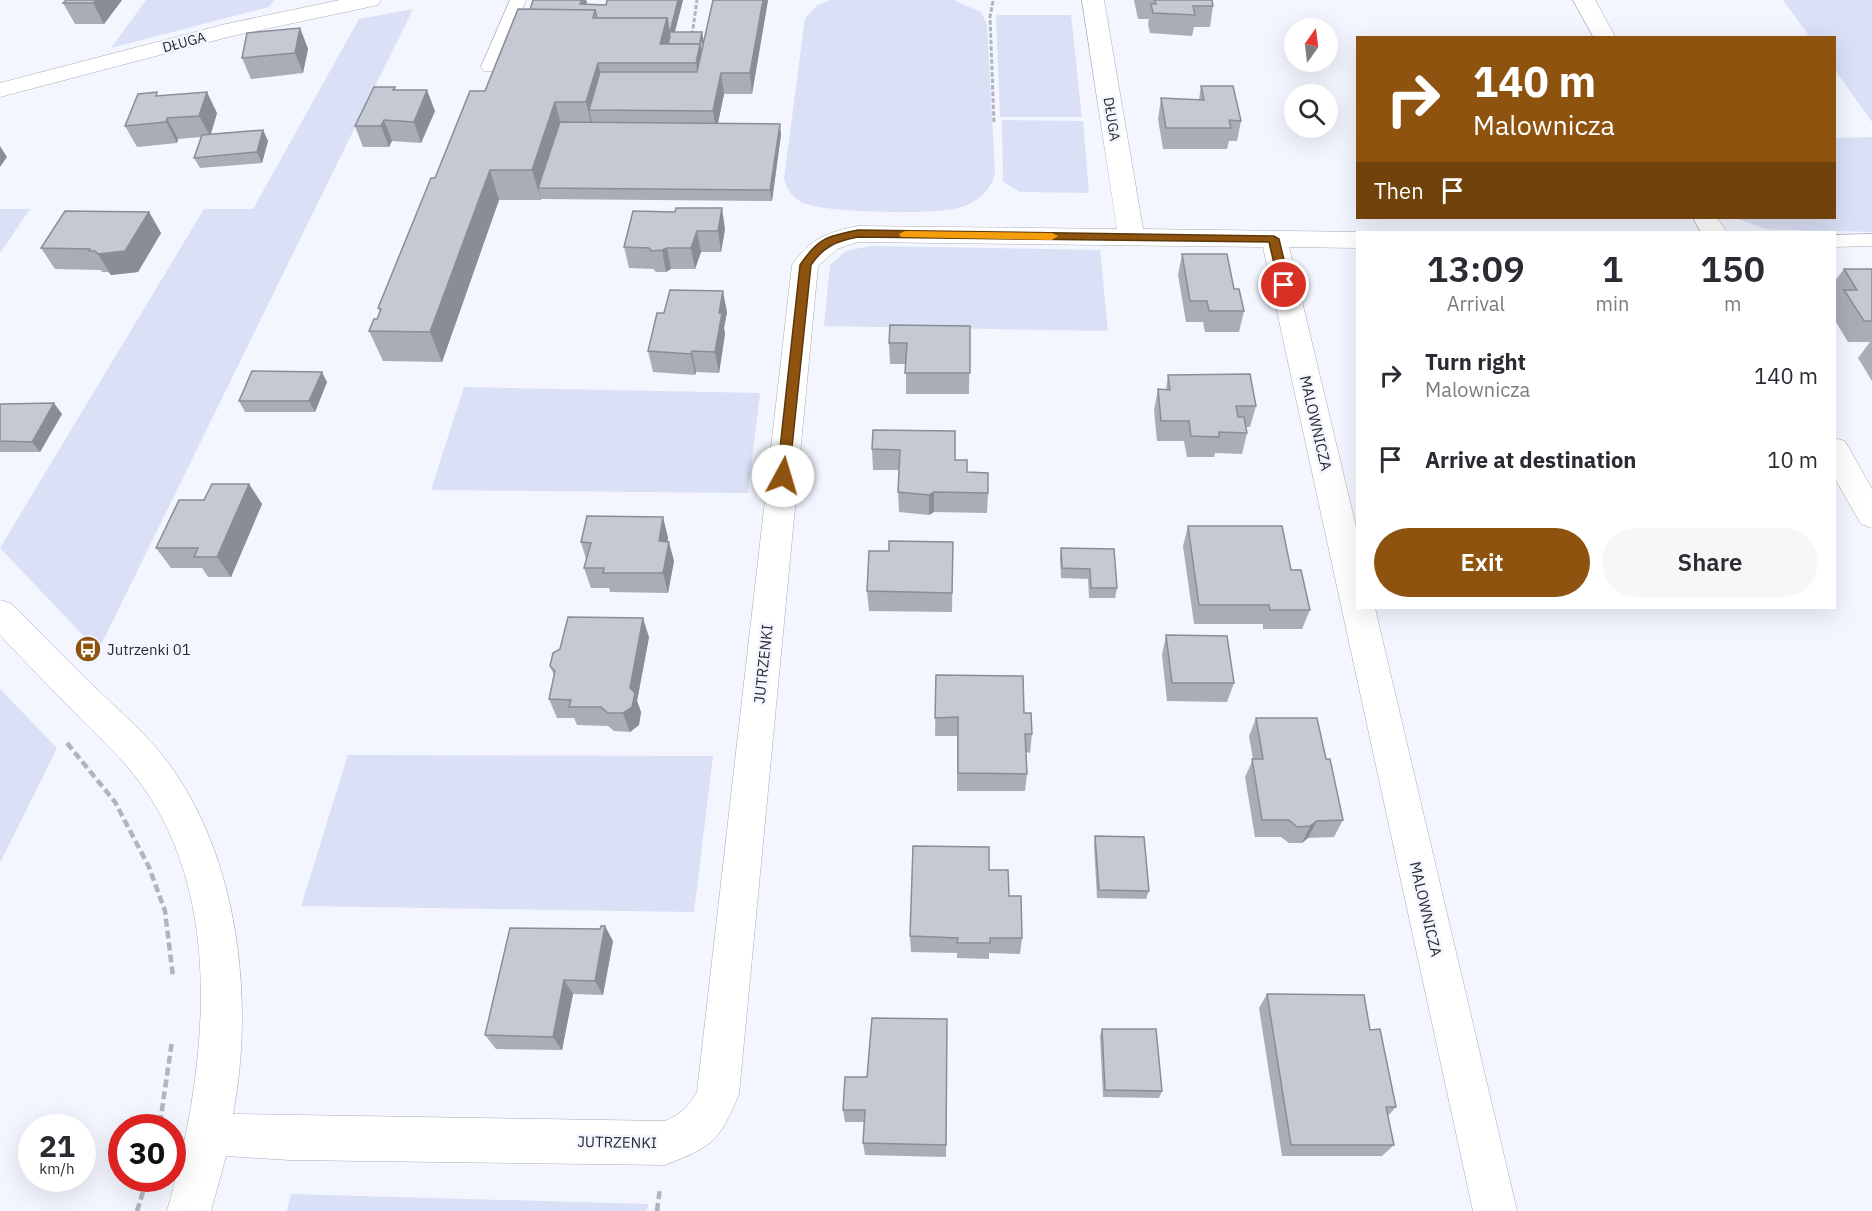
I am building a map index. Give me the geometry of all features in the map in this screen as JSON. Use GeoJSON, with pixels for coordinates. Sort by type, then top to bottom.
{"type":"FeatureCollection","features":[{"type":"Feature","properties":{"kind":"street","name":"DŁUGA"},"geometry":{"type":"LineString","coordinates":[[0,90],[226,31],[370,0]]}},
{"type":"Feature","properties":{"kind":"street","name":"DŁUGA"},"geometry":{"type":"LineString","coordinates":[[1093,0],[1131,237]]}},
{"type":"Feature","properties":{"kind":"street"},"geometry":{"type":"LineString","coordinates":[[1584,0],[1604,36]]}},
{"type":"Feature","properties":{"kind":"street","name":"JUTRZENKI"},"geometry":{"type":"LineString","coordinates":[[210,1134],[290,1138],[665,1143],[692,1133],[708,1119],[718,1094],[805,265],[817,248],[836,238],[858,234],[1356,240]]}},
{"type":"Feature","properties":{"kind":"street","name":"MALOWNICZA"},"geometry":{"type":"LineString","coordinates":[[1274,239],[1356,598]]}},
{"type":"Feature","properties":{"kind":"street"},"geometry":{"type":"LineString","coordinates":[[1836,453],[1872,516]]}},
{"type":"Feature","properties":{"kind":"street","name":"MALOWNICZA"},"geometry":{"type":"LineString","coordinates":[[1358,609],[1495,1211]]}},
{"type":"Feature","properties":{"kind":"street"},"geometry":{"type":"LineString","coordinates":[[0,613],[133,747],[162,784],[191,840],[206,881],[216,924],[220,977],[218,1070],[210,1134],[189,1211]]}},
{"type":"Feature","properties":{"kind":"lane"},"geometry":{"type":"LineString","coordinates":[[490,67],[518,0]]}},
{"type":"Feature","properties":{"kind":"lane"},"geometry":{"type":"LineString","coordinates":[[1836,241],[1872,240]]}},
{"type":"Feature","properties":{"kind":"path"},"geometry":{"type":"LineString","coordinates":[[692,42],[697,0]]}},
{"type":"Feature","properties":{"kind":"path"},"geometry":{"type":"LineString","coordinates":[[993,1],[990,16],[994,123]]}},
{"type":"Feature","properties":{"kind":"path"},"geometry":{"type":"LineString","coordinates":[[58,734],[115,802],[149,867],[165,911],[174,983]]}},
{"type":"Feature","properties":{"kind":"path"},"geometry":{"type":"LineString","coordinates":[[161,1114],[172,1038]]}},
{"type":"Feature","properties":{"kind":"path"},"geometry":{"type":"LineString","coordinates":[[137,1211],[143,1192]]}},
{"type":"Feature","properties":{"kind":"shaded area"},"geometry":{"type":"Polygon","coordinates":[[[146,0],[274,0],[269,7],[111,48],[146,0]]]}},
{"type":"Feature","properties":{"kind":"shaded area"},"geometry":{"type":"Polygon","coordinates":[[[831,0],[953,0],[981,12],[987,25],[995,172],[991,185],[977,200],[958,208],[945,210],[880,212],[815,206],[803,203],[791,193],[784,179],[805,18],[818,5],[831,0]]]}},
{"type":"Feature","properties":{"kind":"shaded area"},"geometry":{"type":"Polygon","coordinates":[[[1783,0],[1872,0],[1872,122],[1836,71],[1836,36],[1809,36],[1783,0]]]}},
{"type":"Feature","properties":{"kind":"shaded area"},"geometry":{"type":"Polygon","coordinates":[[[413,9],[98,651],[0,548],[204,209],[253,209],[359,19],[413,9]]]}},
{"type":"Feature","properties":{"kind":"shaded area"},"geometry":{"type":"Polygon","coordinates":[[[996,15],[1071,15],[1082,117],[1000,117],[996,15]]]}},
{"type":"Feature","properties":{"kind":"shaded area"},"geometry":{"type":"Polygon","coordinates":[[[1002,120],[1083,121],[1089,193],[1020,192],[1003,182],[1002,120]]]}},
{"type":"Feature","properties":{"kind":"shaded area"},"geometry":{"type":"Polygon","coordinates":[[[1872,137],[1872,232],[1764,229],[1739,219],[1836,219],[1836,138],[1872,137]]]}},
{"type":"Feature","properties":{"kind":"shaded area"},"geometry":{"type":"Polygon","coordinates":[[[0,209],[30,209],[0,253],[0,209]]]}},
{"type":"Feature","properties":{"kind":"shaded area"},"geometry":{"type":"Polygon","coordinates":[[[870,246],[1100,250],[1108,331],[824,326],[830,265],[846,251],[870,246]]]}},
{"type":"Feature","properties":{"kind":"shaded area"},"geometry":{"type":"Polygon","coordinates":[[[464,387],[760,393],[748,493],[431,490],[464,387]]]}},
{"type":"Feature","properties":{"kind":"shaded area"},"geometry":{"type":"Polygon","coordinates":[[[0,689],[57,748],[0,863],[0,689]]]}},
{"type":"Feature","properties":{"kind":"shaded area"},"geometry":{"type":"Polygon","coordinates":[[[348,755],[713,756],[694,912],[301,906],[348,755]]]}},
{"type":"Feature","properties":{"kind":"shaded area"},"geometry":{"type":"Polygon","coordinates":[[[291,1194],[648,1204],[647,1211],[287,1211],[291,1194]]]}},
{"type":"Feature","properties":{"kind":"building"},"geometry":{"type":"Polygon","coordinates":[[[66,0],[96,0],[93,3],[63,3],[66,0]]]}},
{"type":"Feature","properties":{"kind":"building"},"geometry":{"type":"Polygon","coordinates":[[[533,0],[582,0],[580,4],[606,5],[607,0],[678,0],[670,32],[702,32],[700,42],[704,42],[701,55],[700,44],[668,44],[670,37],[667,18],[597,18],[595,10],[530,10],[533,0]]]}},
{"type":"Feature","properties":{"kind":"building"},"geometry":{"type":"Polygon","coordinates":[[[713,0],[763,0],[750,73],[721,73],[713,111],[589,110],[600,72],[697,72],[713,0]]]}},
{"type":"Feature","properties":{"kind":"building"},"geometry":{"type":"Polygon","coordinates":[[[1155,0],[1212,0],[1213,6],[1193,6],[1195,15],[1153,13],[1151,4],[1156,4],[1155,0]]]}},
{"type":"Feature","properties":{"kind":"building"},"geometry":{"type":"Polygon","coordinates":[[[518,9],[595,10],[593,18],[667,18],[660,44],[700,44],[696,63],[598,63],[586,102],[555,102],[532,170],[490,170],[430,332],[369,331],[374,319],[377,319],[381,309],[378,308],[431,178],[435,178],[470,91],[485,91],[518,9]]]}},
{"type":"Feature","properties":{"kind":"building"},"geometry":{"type":"Polygon","coordinates":[[[300,28],[295,53],[242,58],[247,33],[300,28]]]}},
{"type":"Feature","properties":{"kind":"building"},"geometry":{"type":"Polygon","coordinates":[[[1201,86],[1233,86],[1241,121],[1229,120],[1231,128],[1166,128],[1161,98],[1204,100],[1201,86]]]}},
{"type":"Feature","properties":{"kind":"building"},"geometry":{"type":"Polygon","coordinates":[[[374,87],[395,87],[393,90],[427,90],[414,122],[384,120],[381,126],[355,126],[374,87]]]}},
{"type":"Feature","properties":{"kind":"building"},"geometry":{"type":"Polygon","coordinates":[[[157,92],[156,96],[207,92],[199,116],[167,118],[166,122],[125,126],[138,94],[157,92]]]}},
{"type":"Feature","properties":{"kind":"building"},"geometry":{"type":"Polygon","coordinates":[[[560,122],[780,124],[770,190],[538,188],[560,122]]]}},
{"type":"Feature","properties":{"kind":"building"},"geometry":{"type":"Polygon","coordinates":[[[263,130],[257,152],[194,158],[202,135],[263,130]]]}},
{"type":"Feature","properties":{"kind":"building"},"geometry":{"type":"Polygon","coordinates":[[[676,208],[722,208],[718,231],[697,231],[691,248],[667,248],[652,251],[649,248],[624,247],[633,211],[675,212],[676,208]]]}},
{"type":"Feature","properties":{"kind":"building"},"geometry":{"type":"Polygon","coordinates":[[[65,211],[149,212],[125,251],[98,254],[95,251],[89,251],[90,249],[41,248],[65,211]]]}},
{"type":"Feature","properties":{"kind":"building"},"geometry":{"type":"Polygon","coordinates":[[[1182,254],[1227,254],[1234,289],[1239,289],[1244,311],[1209,311],[1207,301],[1190,301],[1182,254]]]}},
{"type":"Feature","properties":{"kind":"building"},"geometry":{"type":"Polygon","coordinates":[[[1844,269],[1872,269],[1872,321],[1864,321],[1844,290],[1857,290],[1844,269]]]}},
{"type":"Feature","properties":{"kind":"building"},"geometry":{"type":"Polygon","coordinates":[[[670,290],[723,291],[719,313],[722,313],[715,352],[692,351],[691,354],[648,351],[657,313],[664,313],[670,290]]]}},
{"type":"Feature","properties":{"kind":"building"},"geometry":{"type":"Polygon","coordinates":[[[890,325],[970,326],[970,373],[905,373],[907,343],[889,343],[890,325]]]}},
{"type":"Feature","properties":{"kind":"building"},"geometry":{"type":"Polygon","coordinates":[[[252,371],[322,372],[309,401],[239,401],[252,371]]]}},
{"type":"Feature","properties":{"kind":"building"},"geometry":{"type":"Polygon","coordinates":[[[1250,374],[1256,406],[1236,406],[1238,417],[1244,417],[1247,433],[1219,432],[1219,437],[1191,436],[1189,421],[1161,421],[1158,389],[1170,390],[1168,375],[1250,374]]]}},
{"type":"Feature","properties":{"kind":"building"},"geometry":{"type":"Polygon","coordinates":[[[54,403],[32,442],[0,441],[1,404],[54,403]]]}},
{"type":"Feature","properties":{"kind":"building"},"geometry":{"type":"Polygon","coordinates":[[[873,430],[955,431],[955,460],[967,460],[967,472],[988,473],[988,493],[934,492],[929,495],[898,492],[900,450],[872,449],[873,430]]]}},
{"type":"Feature","properties":{"kind":"building"},"geometry":{"type":"Polygon","coordinates":[[[212,484],[249,484],[217,557],[194,557],[198,548],[156,548],[179,500],[204,500],[212,484]]]}},
{"type":"Feature","properties":{"kind":"building"},"geometry":{"type":"Polygon","coordinates":[[[587,516],[663,517],[659,541],[669,542],[663,573],[603,573],[604,568],[584,568],[591,543],[581,542],[587,516]]]}},
{"type":"Feature","properties":{"kind":"building"},"geometry":{"type":"Polygon","coordinates":[[[1188,526],[1282,526],[1291,570],[1301,570],[1310,610],[1270,610],[1269,605],[1199,605],[1188,526]]]}},
{"type":"Feature","properties":{"kind":"building"},"geometry":{"type":"Polygon","coordinates":[[[889,541],[953,542],[952,593],[867,591],[869,551],[889,551],[889,541]]]}},
{"type":"Feature","properties":{"kind":"building"},"geometry":{"type":"Polygon","coordinates":[[[1061,548],[1114,549],[1117,588],[1091,588],[1090,569],[1062,568],[1061,548]]]}},
{"type":"Feature","properties":{"kind":"building"},"geometry":{"type":"Polygon","coordinates":[[[568,617],[643,618],[630,688],[635,693],[632,707],[623,713],[608,713],[601,707],[569,707],[571,700],[549,699],[555,671],[550,666],[553,653],[560,649],[568,617]]]}},
{"type":"Feature","properties":{"kind":"building"},"geometry":{"type":"Polygon","coordinates":[[[1166,635],[1227,636],[1234,683],[1172,683],[1166,635]]]}},
{"type":"Feature","properties":{"kind":"building"},"geometry":{"type":"Polygon","coordinates":[[[936,675],[1023,676],[1024,713],[1031,713],[1032,734],[1025,734],[1027,774],[958,773],[958,717],[935,718],[936,675]]]}},
{"type":"Feature","properties":{"kind":"building"},"geometry":{"type":"Polygon","coordinates":[[[1256,718],[1317,718],[1326,759],[1330,759],[1343,820],[1317,821],[1310,826],[1297,827],[1289,820],[1262,820],[1252,759],[1263,759],[1256,718]]]}},
{"type":"Feature","properties":{"kind":"building"},"geometry":{"type":"Polygon","coordinates":[[[1095,836],[1144,837],[1149,891],[1099,890],[1095,836]]]}},
{"type":"Feature","properties":{"kind":"building"},"geometry":{"type":"Polygon","coordinates":[[[913,846],[989,847],[989,870],[1008,870],[1009,896],[1021,896],[1022,938],[990,938],[990,943],[957,943],[958,938],[910,936],[913,846]]]}},
{"type":"Feature","properties":{"kind":"building"},"geometry":{"type":"Polygon","coordinates":[[[601,926],[605,926],[595,981],[564,980],[553,1037],[485,1035],[510,928],[600,929],[601,926]]]}},
{"type":"Feature","properties":{"kind":"building"},"geometry":{"type":"Polygon","coordinates":[[[1267,994],[1364,995],[1370,1030],[1380,1029],[1396,1107],[1386,1107],[1394,1145],[1291,1145],[1267,994]]]}},
{"type":"Feature","properties":{"kind":"building"},"geometry":{"type":"Polygon","coordinates":[[[872,1018],[947,1019],[946,1145],[863,1143],[865,1110],[843,1110],[845,1077],[867,1077],[872,1018]]]}},
{"type":"Feature","properties":{"kind":"building"},"geometry":{"type":"Polygon","coordinates":[[[1102,1029],[1156,1029],[1162,1091],[1105,1090],[1102,1029]]]}},
{"type":"Feature","properties":{"kind":"slow traffic"},"geometry":{"type":"LineString","coordinates":[[905,234],[1052,236]]}},
{"type":"Feature","properties":{"kind":"place","name":"Jutrzenki 01"},"geometry":{"type":"Point","coordinates":[88,649]}},
{"type":"Feature","properties":{"kind":"route"},"geometry":{"type":"LineString","coordinates":[[783,476],[805,265],[817,248],[836,238],[858,234],[1274,239],[1284,285]]}}]}
